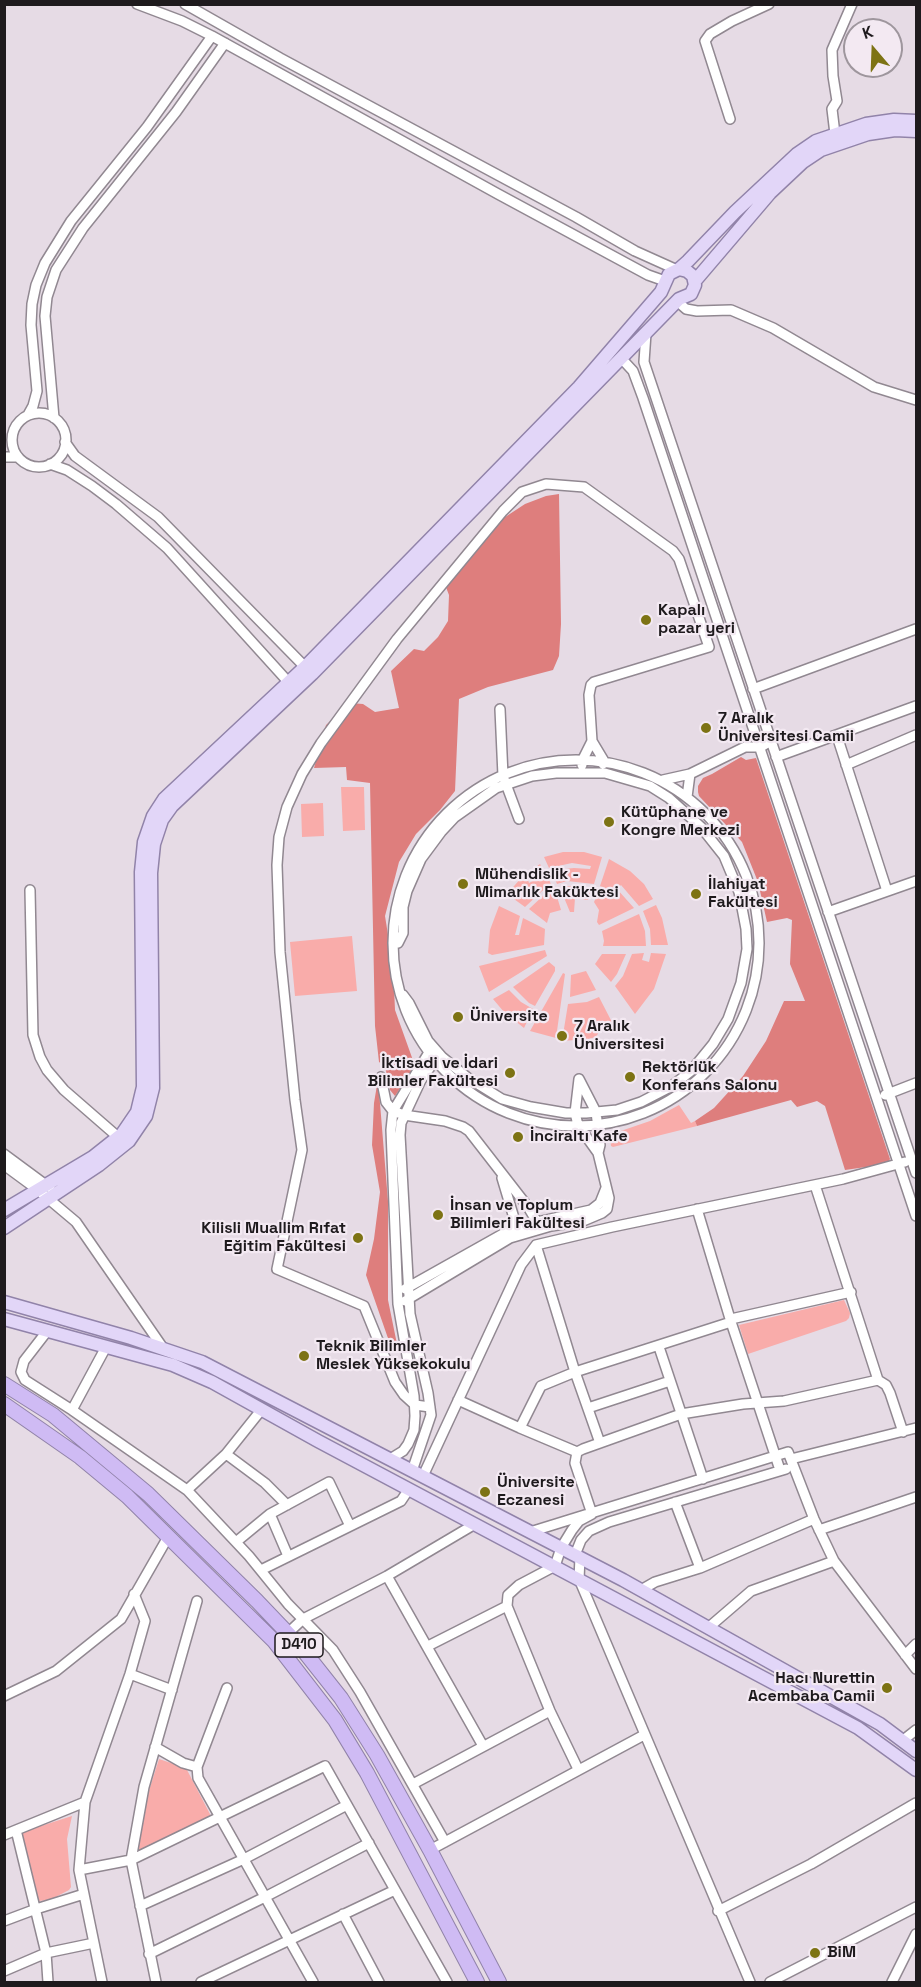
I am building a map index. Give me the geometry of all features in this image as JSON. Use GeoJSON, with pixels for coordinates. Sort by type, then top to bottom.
{"type":"FeatureCollection","features":[{"type":"Feature","properties":{"kind":"highway","name":"D410"},"geometry":{"type":"LineString","coordinates":[[4,1384],[52,1415],[148,1494],[288,1633],[354,1716],[430,1850],[499,1983]]}},
{"type":"Feature","properties":{"kind":"highway","name":"D410"},"geometry":{"type":"LineString","coordinates":[[4,1404],[80,1457],[127,1496],[274,1641],[335,1720],[367,1773],[477,1983]]}},
{"type":"Feature","properties":{"kind":"main road"},"geometry":{"type":"LineString","coordinates":[[308,670],[579,387],[665,283],[669,274],[677,269],[797,154],[816,141],[866,124],[894,120],[916,121]]}},
{"type":"Feature","properties":{"kind":"main road"},"geometry":{"type":"LineString","coordinates":[[4,1228],[99,1165],[129,1141],[146,1116],[153,1088],[151,873],[154,844],[162,820],[172,806],[678,300],[692,294],[695,281],[770,193],[803,162],[821,150],[868,134],[895,130],[916,131]]}},
{"type":"Feature","properties":{"kind":"main road"},"geometry":{"type":"LineString","coordinates":[[677,269],[690,273],[695,281]]}},
{"type":"Feature","properties":{"kind":"main road"},"geometry":{"type":"LineString","coordinates":[[665,283],[670,296],[678,300]]}},
{"type":"Feature","properties":{"kind":"main road"},"geometry":{"type":"LineString","coordinates":[[4,1210],[93,1157],[118,1137],[137,1112],[143,1087],[141,872],[144,842],[153,816],[164,799],[292,686]]}},
{"type":"Feature","properties":{"kind":"main road"},"geometry":{"type":"LineString","coordinates":[[4,1302],[163,1348],[202,1362],[641,1590],[880,1724],[916,1751]]}},
{"type":"Feature","properties":{"kind":"main road"},"geometry":{"type":"LineString","coordinates":[[4,1319],[173,1365],[212,1382],[858,1728],[916,1770]]}},
{"type":"Feature","properties":{"kind":"street"},"geometry":{"type":"LineString","coordinates":[[137,4],[182,21],[212,36],[470,179],[665,283]]}},
{"type":"Feature","properties":{"kind":"street"},"geometry":{"type":"LineString","coordinates":[[185,4],[290,64],[628,247],[677,269]]}},
{"type":"Feature","properties":{"kind":"street"},"geometry":{"type":"LineString","coordinates":[[730,119],[705,41],[710,34],[732,21],[769,4]]}},
{"type":"Feature","properties":{"kind":"street"},"geometry":{"type":"LineString","coordinates":[[835,134],[832,110],[837,101],[832,76],[832,50],[852,4]]}},
{"type":"Feature","properties":{"kind":"street"},"geometry":{"type":"LineString","coordinates":[[212,36],[160,110],[71,221],[45,263],[36,285],[32,304],[31,325],[37,391],[28,415],[9,433],[18,457],[23,461],[36,466],[50,464],[67,470],[92,486],[167,548],[292,686]]}},
{"type":"Feature","properties":{"kind":"street"},"geometry":{"type":"LineString","coordinates":[[54,418],[45,316],[56,270],[83,228],[176,112],[225,43]]}},
{"type":"Feature","properties":{"kind":"street"},"geometry":{"type":"LineString","coordinates":[[678,300],[686,309],[731,310],[773,328],[874,387],[916,400]]}},
{"type":"Feature","properties":{"kind":"street"},"geometry":{"type":"LineString","coordinates":[[646,333],[643,347],[644,362],[916,1173]]}},
{"type":"Feature","properties":{"kind":"street"},"geometry":{"type":"LineString","coordinates":[[621,358],[633,371],[643,398],[916,1216]]}},
{"type":"Feature","properties":{"kind":"street"},"geometry":{"type":"LineString","coordinates":[[28,415],[41,413],[54,418],[63,428],[65,442],[75,456],[158,517],[308,670]]}},
{"type":"Feature","properties":{"kind":"street"},"geometry":{"type":"LineString","coordinates":[[50,464],[60,455],[65,442]]}},
{"type":"Feature","properties":{"kind":"street"},"geometry":{"type":"LineString","coordinates":[[4,456],[18,457]]}},
{"type":"Feature","properties":{"kind":"street"},"geometry":{"type":"LineString","coordinates":[[430,1407],[415,1405],[395,1382],[364,1306],[278,1269],[302,1150],[280,952],[277,865],[279,837],[284,817],[302,774],[321,743],[398,639],[503,511],[522,492],[546,484],[584,487],[673,551],[679,559],[709,647],[594,682],[591,685],[589,695],[592,741],[604,761],[603,773]]}},
{"type":"Feature","properties":{"kind":"street"},"geometry":{"type":"LineString","coordinates":[[753,688],[916,629]]}},
{"type":"Feature","properties":{"kind":"street"},"geometry":{"type":"LineString","coordinates":[[776,757],[916,706]]}},
{"type":"Feature","properties":{"kind":"street"},"geometry":{"type":"LineString","coordinates":[[500,710],[504,780],[519,819]]}},
{"type":"Feature","properties":{"kind":"street"},"geometry":{"type":"LineString","coordinates":[[846,765],[916,735]]}},
{"type":"Feature","properties":{"kind":"street"},"geometry":{"type":"LineString","coordinates":[[837,736],[887,891]]}},
{"type":"Feature","properties":{"kind":"street"},"geometry":{"type":"LineString","coordinates":[[583,772],[582,760],[592,741]]}},
{"type":"Feature","properties":{"kind":"street"},"geometry":{"type":"LineString","coordinates":[[663,780],[690,774],[745,747],[761,747],[771,742]]}},
{"type":"Feature","properties":{"kind":"street"},"geometry":{"type":"LineString","coordinates":[[403,995],[419,1026],[437,1051],[468,1078],[502,1099],[531,1107],[575,1113],[617,1110],[641,1102],[672,1086],[691,1071],[720,1033],[739,990],[747,949],[742,906],[735,881],[724,856],[694,820],[669,798],[650,786],[603,773],[583,772],[532,776],[504,780],[481,787],[444,816],[421,842],[409,864],[398,896],[395,933],[403,995],[401,1007],[414,1041],[429,1060],[463,1089],[495,1107],[526,1117],[578,1125],[598,1124],[643,1112],[694,1083],[711,1068],[741,1023],[750,999],[757,963],[758,940],[752,894],[734,852],[715,824],[687,797],[663,780],[627,766],[604,761],[582,760],[535,765],[504,780]]}},
{"type":"Feature","properties":{"kind":"street"},"geometry":{"type":"LineString","coordinates":[[687,797],[690,774]]}},
{"type":"Feature","properties":{"kind":"street"},"geometry":{"type":"LineString","coordinates":[[694,820],[702,811]]}},
{"type":"Feature","properties":{"kind":"street"},"geometry":{"type":"LineString","coordinates":[[828,912],[916,881]]}},
{"type":"Feature","properties":{"kind":"street"},"geometry":{"type":"LineString","coordinates":[[30,890],[33,1035],[40,1057],[47,1070],[64,1090],[118,1137]]}},
{"type":"Feature","properties":{"kind":"street"},"geometry":{"type":"LineString","coordinates":[[390,1459],[403,1451],[408,1444],[414,1430],[415,1405],[397,1293],[391,1130],[393,1111],[437,1051]]}},
{"type":"Feature","properties":{"kind":"street"},"geometry":{"type":"LineString","coordinates":[[417,1473],[431,1415],[410,1314],[400,1124],[429,1060]]}},
{"type":"Feature","properties":{"kind":"street"},"geometry":{"type":"LineString","coordinates":[[381,1077],[386,1102],[393,1111],[404,1115],[445,1121],[469,1131],[537,1222]]}},
{"type":"Feature","properties":{"kind":"street"},"geometry":{"type":"LineString","coordinates":[[398,1304],[510,1238],[592,1218],[607,1209],[609,1202],[598,1153],[578,1125],[575,1113],[579,1078],[596,1112],[600,1145],[598,1153]]}},
{"type":"Feature","properties":{"kind":"street"},"geometry":{"type":"LineString","coordinates":[[877,1098],[916,1083]]}},
{"type":"Feature","properties":{"kind":"street"},"geometry":{"type":"LineString","coordinates":[[4,1154],[52,1196],[76,1222],[163,1348]]}},
{"type":"Feature","properties":{"kind":"street"},"geometry":{"type":"LineString","coordinates":[[417,1473],[458,1400],[521,1264],[536,1245],[815,1185],[900,1164],[912,1158]]}},
{"type":"Feature","properties":{"kind":"street"},"geometry":{"type":"LineString","coordinates":[[4,1166],[42,1187]]}},
{"type":"Feature","properties":{"kind":"street"},"geometry":{"type":"LineString","coordinates":[[500,1173],[517,1228]]}},
{"type":"Feature","properties":{"kind":"street"},"geometry":{"type":"LineString","coordinates":[[815,1185],[878,1380],[886,1385],[890,1393],[903,1432]]}},
{"type":"Feature","properties":{"kind":"street"},"geometry":{"type":"LineString","coordinates":[[397,1293],[408,1289],[501,1234],[537,1222],[591,1210],[600,1203],[606,1188]]}},
{"type":"Feature","properties":{"kind":"street"},"geometry":{"type":"LineString","coordinates":[[697,1209],[780,1470]]}},
{"type":"Feature","properties":{"kind":"street"},"geometry":{"type":"LineString","coordinates":[[536,1245],[575,1372],[600,1443]]}},
{"type":"Feature","properties":{"kind":"street"},"geometry":{"type":"LineString","coordinates":[[520,1428],[540,1386],[575,1372],[659,1347],[731,1321],[851,1292]]}},
{"type":"Feature","properties":{"kind":"street"},"geometry":{"type":"LineString","coordinates":[[48,1330],[24,1361],[21,1372],[25,1380],[187,1490],[236,1542],[333,1650],[360,1692],[445,1842]]}},
{"type":"Feature","properties":{"kind":"street"},"geometry":{"type":"LineString","coordinates":[[72,1410],[106,1347]]}},
{"type":"Feature","properties":{"kind":"street"},"geometry":{"type":"LineString","coordinates":[[659,1347],[703,1479]]}},
{"type":"Feature","properties":{"kind":"street"},"geometry":{"type":"LineString","coordinates":[[458,1400],[577,1452],[681,1414],[784,1401],[878,1380]]}},
{"type":"Feature","properties":{"kind":"street"},"geometry":{"type":"LineString","coordinates":[[588,1408],[670,1381]]}},
{"type":"Feature","properties":{"kind":"street"},"geometry":{"type":"LineString","coordinates":[[187,1490],[226,1454],[262,1409]]}},
{"type":"Feature","properties":{"kind":"street"},"geometry":{"type":"LineString","coordinates":[[530,1532],[776,1456],[791,1459],[916,1428]]}},
{"type":"Feature","properties":{"kind":"street"},"geometry":{"type":"LineString","coordinates":[[577,1452],[575,1463],[592,1514]]}},
{"type":"Feature","properties":{"kind":"street"},"geometry":{"type":"LineString","coordinates":[[226,1454],[265,1483],[287,1505]]}},
{"type":"Feature","properties":{"kind":"street"},"geometry":{"type":"LineString","coordinates":[[750,1983],[579,1579],[578,1556],[581,1540],[589,1531],[609,1522],[780,1470],[791,1459]]}},
{"type":"Feature","properties":{"kind":"street"},"geometry":{"type":"LineString","coordinates":[[791,1459],[814,1519],[834,1561],[916,1669]]}},
{"type":"Feature","properties":{"kind":"street"},"geometry":{"type":"LineString","coordinates":[[236,1542],[270,1514],[329,1482],[350,1526]]}},
{"type":"Feature","properties":{"kind":"street"},"geometry":{"type":"LineString","coordinates":[[261,1570],[401,1501],[409,1489]]}},
{"type":"Feature","properties":{"kind":"street"},"geometry":{"type":"LineString","coordinates":[[819,1530],[916,1497]]}},
{"type":"Feature","properties":{"kind":"street"},"geometry":{"type":"LineString","coordinates":[[675,1502],[700,1568]]}},
{"type":"Feature","properties":{"kind":"street"},"geometry":{"type":"LineString","coordinates":[[270,1514],[288,1556]]}},
{"type":"Feature","properties":{"kind":"street"},"geometry":{"type":"LineString","coordinates":[[578,1769],[550,1711],[507,1606],[508,1595],[519,1586],[555,1566],[561,1548],[579,1521],[592,1514]]}},
{"type":"Feature","properties":{"kind":"street"},"geometry":{"type":"LineString","coordinates":[[641,1590],[654,1582],[700,1568],[814,1519]]}},
{"type":"Feature","properties":{"kind":"street"},"geometry":{"type":"LineString","coordinates":[[288,1633],[303,1619],[387,1576],[475,1524]]}},
{"type":"Feature","properties":{"kind":"street"},"geometry":{"type":"LineString","coordinates":[[4,1696],[57,1671],[120,1618],[168,1537]]}},
{"type":"Feature","properties":{"kind":"street"},"geometry":{"type":"LineString","coordinates":[[708,1628],[751,1591],[834,1561]]}},
{"type":"Feature","properties":{"kind":"street"},"geometry":{"type":"LineString","coordinates":[[387,1576],[483,1746]]}},
{"type":"Feature","properties":{"kind":"street"},"geometry":{"type":"LineString","coordinates":[[102,1983],[79,1870],[85,1803],[146,1621],[134,1594]]}},
{"type":"Feature","properties":{"kind":"street"},"geometry":{"type":"LineString","coordinates":[[156,1983],[130,1860],[144,1787],[197,1601]]}},
{"type":"Feature","properties":{"kind":"street"},"geometry":{"type":"LineString","coordinates":[[428,1646],[507,1606]]}},
{"type":"Feature","properties":{"kind":"street"},"geometry":{"type":"LineString","coordinates":[[905,1655],[916,1644]]}},
{"type":"Feature","properties":{"kind":"street"},"geometry":{"type":"LineString","coordinates":[[130,1674],[172,1690]]}},
{"type":"Feature","properties":{"kind":"street"},"geometry":{"type":"LineString","coordinates":[[227,1688],[197,1767],[198,1778],[291,1940],[313,1983]]}},
{"type":"Feature","properties":{"kind":"street"},"geometry":{"type":"LineString","coordinates":[[412,1784],[550,1711]]}},
{"type":"Feature","properties":{"kind":"street"},"geometry":{"type":"LineString","coordinates":[[902,1741],[916,1730]]}},
{"type":"Feature","properties":{"kind":"street"},"geometry":{"type":"LineString","coordinates":[[430,1850],[644,1735]]}},
{"type":"Feature","properties":{"kind":"street"},"geometry":{"type":"LineString","coordinates":[[155,1747],[197,1767]]}},
{"type":"Feature","properties":{"kind":"street"},"geometry":{"type":"LineString","coordinates":[[79,1870],[130,1860],[325,1766],[447,1983]]}},
{"type":"Feature","properties":{"kind":"street"},"geometry":{"type":"LineString","coordinates":[[4,1834],[85,1803]]}},
{"type":"Feature","properties":{"kind":"street"},"geometry":{"type":"LineString","coordinates":[[718,1911],[811,1863],[916,1803]]}},
{"type":"Feature","properties":{"kind":"street"},"geometry":{"type":"LineString","coordinates":[[140,1906],[244,1858],[347,1805]]}},
{"type":"Feature","properties":{"kind":"street"},"geometry":{"type":"LineString","coordinates":[[16,1830],[46,1953],[48,1983]]}},
{"type":"Feature","properties":{"kind":"street"},"geometry":{"type":"LineString","coordinates":[[149,1954],[369,1844]]}},
{"type":"Feature","properties":{"kind":"street"},"geometry":{"type":"LineString","coordinates":[[201,1983],[395,1890]]}},
{"type":"Feature","properties":{"kind":"street"},"geometry":{"type":"LineString","coordinates":[[4,1921],[84,1894]]}},
{"type":"Feature","properties":{"kind":"street"},"geometry":{"type":"LineString","coordinates":[[770,1983],[790,1978],[916,1907]]}},
{"type":"Feature","properties":{"kind":"street"},"geometry":{"type":"LineString","coordinates":[[343,1914],[379,1983]]}},
{"type":"Feature","properties":{"kind":"street"},"geometry":{"type":"LineString","coordinates":[[892,1983],[916,1934]]}},
{"type":"Feature","properties":{"kind":"street"},"geometry":{"type":"LineString","coordinates":[[4,1971],[46,1953],[94,1943]]}},
{"type":"Feature","properties":{"kind":"shaded area"},"geometry":{"type":"Polygon","coordinates":[[[559,494],[561,624],[559,656],[553,670],[488,687],[459,699],[455,791],[416,834],[399,862],[385,916],[393,966],[395,1010],[415,1066],[395,1096],[390,1090],[385,1066],[379,1062],[375,1026],[370,783],[347,780],[346,767],[314,768],[326,725],[350,703],[363,704],[375,712],[399,708],[391,671],[414,649],[424,651],[438,637],[448,621],[449,595],[444,582],[493,525],[525,504],[559,494]]]}},
{"type":"Feature","properties":{"kind":"shaded area"},"geometry":{"type":"Polygon","coordinates":[[[741,757],[746,760],[756,758],[890,1159],[887,1164],[845,1170],[825,1106],[817,1101],[797,1107],[791,1100],[697,1126],[695,1121],[714,1108],[743,1076],[766,1041],[784,1001],[805,1001],[790,964],[792,920],[787,918],[767,922],[758,882],[742,842],[699,796],[698,786],[703,778],[741,757]]]}},
{"type":"Feature","properties":{"kind":"shaded area"},"geometry":{"type":"Polygon","coordinates":[[[341,787],[364,787],[365,830],[343,831],[341,787]]]}},
{"type":"Feature","properties":{"kind":"shaded area"},"geometry":{"type":"Polygon","coordinates":[[[323,803],[324,836],[302,837],[301,804],[323,803]]]}},
{"type":"Feature","properties":{"kind":"shaded area"},"geometry":{"type":"Polygon","coordinates":[[[563,852],[584,852],[602,857],[594,884],[567,881],[557,884],[552,872],[555,870],[590,869],[591,866],[572,863],[549,868],[544,857],[563,852]]]}},
{"type":"Feature","properties":{"kind":"shaded area"},"geometry":{"type":"Polygon","coordinates":[[[609,859],[630,871],[644,884],[653,899],[639,906],[621,885],[617,889],[634,908],[599,925],[597,922],[599,910],[594,902],[599,891],[604,893],[608,891],[600,886],[609,859]]]}},
{"type":"Feature","properties":{"kind":"shaded area"},"geometry":{"type":"Polygon","coordinates":[[[540,864],[544,871],[528,880],[529,883],[546,874],[552,886],[542,891],[525,907],[507,894],[522,877],[540,864]]]}},
{"type":"Feature","properties":{"kind":"shaded area"},"geometry":{"type":"Polygon","coordinates":[[[569,886],[592,889],[588,900],[575,898],[574,912],[570,912],[560,888],[569,886]]]}},
{"type":"Feature","properties":{"kind":"shaded area"},"geometry":{"type":"Polygon","coordinates":[[[555,890],[561,910],[550,913],[547,923],[529,909],[546,893],[555,890]]]}},
{"type":"Feature","properties":{"kind":"shaded area"},"geometry":{"type":"Polygon","coordinates":[[[656,905],[662,918],[668,945],[651,945],[650,929],[643,911],[656,905]]]}},
{"type":"Feature","properties":{"kind":"shaded area"},"geometry":{"type":"Polygon","coordinates":[[[499,906],[520,916],[515,935],[519,935],[523,918],[545,929],[544,945],[492,955],[488,953],[490,930],[499,906]]]}},
{"type":"Feature","properties":{"kind":"shaded area"},"geometry":{"type":"Polygon","coordinates":[[[639,914],[645,931],[646,946],[603,946],[602,931],[639,914]]]}},
{"type":"Feature","properties":{"kind":"shaded area"},"geometry":{"type":"Polygon","coordinates":[[[352,936],[357,991],[295,996],[290,942],[352,936]]]}},
{"type":"Feature","properties":{"kind":"shaded area"},"geometry":{"type":"Polygon","coordinates":[[[545,950],[547,956],[489,992],[479,966],[545,950]]]}},
{"type":"Feature","properties":{"kind":"shaded area"},"geometry":{"type":"Polygon","coordinates":[[[644,953],[642,960],[649,962],[651,953],[666,954],[654,989],[635,1014],[615,986],[623,976],[632,954],[644,953]]]}},
{"type":"Feature","properties":{"kind":"shaded area"},"geometry":{"type":"Polygon","coordinates":[[[602,954],[626,954],[611,982],[595,964],[602,954]]]}},
{"type":"Feature","properties":{"kind":"shaded area"},"geometry":{"type":"Polygon","coordinates":[[[549,962],[555,967],[555,971],[535,1006],[513,987],[549,962]]]}},
{"type":"Feature","properties":{"kind":"shaded area"},"geometry":{"type":"Polygon","coordinates":[[[586,971],[596,990],[570,997],[571,975],[586,971]]]}},
{"type":"Feature","properties":{"kind":"shaded area"},"geometry":{"type":"Polygon","coordinates":[[[563,973],[565,974],[556,1038],[530,1031],[563,973]]]}},
{"type":"Feature","properties":{"kind":"shaded area"},"geometry":{"type":"Polygon","coordinates":[[[509,990],[521,1002],[533,1009],[524,1028],[504,1012],[493,999],[509,990]]]}},
{"type":"Feature","properties":{"kind":"shaded area"},"geometry":{"type":"Polygon","coordinates":[[[599,997],[615,1028],[606,1032],[604,1029],[600,1030],[596,1037],[588,1039],[562,1041],[568,1004],[587,1002],[599,997]]]}},
{"type":"Feature","properties":{"kind":"shaded area"},"geometry":{"type":"Polygon","coordinates":[[[378,1079],[388,1201],[388,1300],[398,1349],[395,1353],[366,1275],[374,1239],[380,1192],[372,1145],[374,1103],[378,1079]]]}},
{"type":"Feature","properties":{"kind":"shaded area"},"geometry":{"type":"Polygon","coordinates":[[[679,1105],[691,1123],[695,1121],[697,1126],[611,1146],[612,1134],[650,1121],[679,1105]]]}},
{"type":"Feature","properties":{"kind":"shaded area"},"geometry":{"type":"Polygon","coordinates":[[[844,1300],[850,1313],[846,1321],[748,1354],[739,1325],[844,1300]]]}},
{"type":"Feature","properties":{"kind":"shaded area"},"geometry":{"type":"Polygon","coordinates":[[[159,1759],[186,1768],[211,1816],[138,1852],[146,1800],[159,1759]]]}},
{"type":"Feature","properties":{"kind":"shaded area"},"geometry":{"type":"Polygon","coordinates":[[[72,1816],[67,1839],[71,1887],[50,1900],[38,1901],[22,1832],[72,1816]]]}},
{"type":"Feature","properties":{"kind":"place","name":"Kapalı pazar yeri"},"geometry":{"type":"Point","coordinates":[646,620]}},
{"type":"Feature","properties":{"kind":"place","name":"7 Aralık Üniversitesi Camii"},"geometry":{"type":"Point","coordinates":[706,728]}},
{"type":"Feature","properties":{"kind":"place","name":"Kütüphane ve Kongre Merkezi"},"geometry":{"type":"Point","coordinates":[609,822]}},
{"type":"Feature","properties":{"kind":"place","name":"Mühendislik - Mimarlık Faküktesi"},"geometry":{"type":"Point","coordinates":[463,884]}},
{"type":"Feature","properties":{"kind":"place","name":"İlahiyat Fakültesi"},"geometry":{"type":"Point","coordinates":[696,894]}},
{"type":"Feature","properties":{"kind":"place","name":"Üniversite"},"geometry":{"type":"Point","coordinates":[458,1017]}},
{"type":"Feature","properties":{"kind":"place","name":"7 Aralık Üniversitesi"},"geometry":{"type":"Point","coordinates":[562,1036]}},
{"type":"Feature","properties":{"kind":"place","name":"İktisadi ve İdari Bilimler Fakültesi"},"geometry":{"type":"Point","coordinates":[510,1073]}},
{"type":"Feature","properties":{"kind":"place","name":"Rektörlük Konferans Salonu"},"geometry":{"type":"Point","coordinates":[630,1077]}},
{"type":"Feature","properties":{"kind":"place","name":"İnciraltı Kafe"},"geometry":{"type":"Point","coordinates":[518,1137]}},
{"type":"Feature","properties":{"kind":"place","name":"İnsan ve Toplum Bilimleri Fakültesi"},"geometry":{"type":"Point","coordinates":[438,1215]}},
{"type":"Feature","properties":{"kind":"place","name":"Kilisli Muallim Rıfat Eğitim Fakültesi"},"geometry":{"type":"Point","coordinates":[358,1238]}},
{"type":"Feature","properties":{"kind":"place","name":"Teknik Bilimler Meslek Yüksekokulu"},"geometry":{"type":"Point","coordinates":[304,1356]}},
{"type":"Feature","properties":{"kind":"place","name":"Üniversite Eczanesi"},"geometry":{"type":"Point","coordinates":[485,1492]}},
{"type":"Feature","properties":{"kind":"place","name":"Hacı Nurettin Acembaba Camii"},"geometry":{"type":"Point","coordinates":[887,1688]}},
{"type":"Feature","properties":{"kind":"place","name":"BiM"},"geometry":{"type":"Point","coordinates":[815,1953]}}]}
